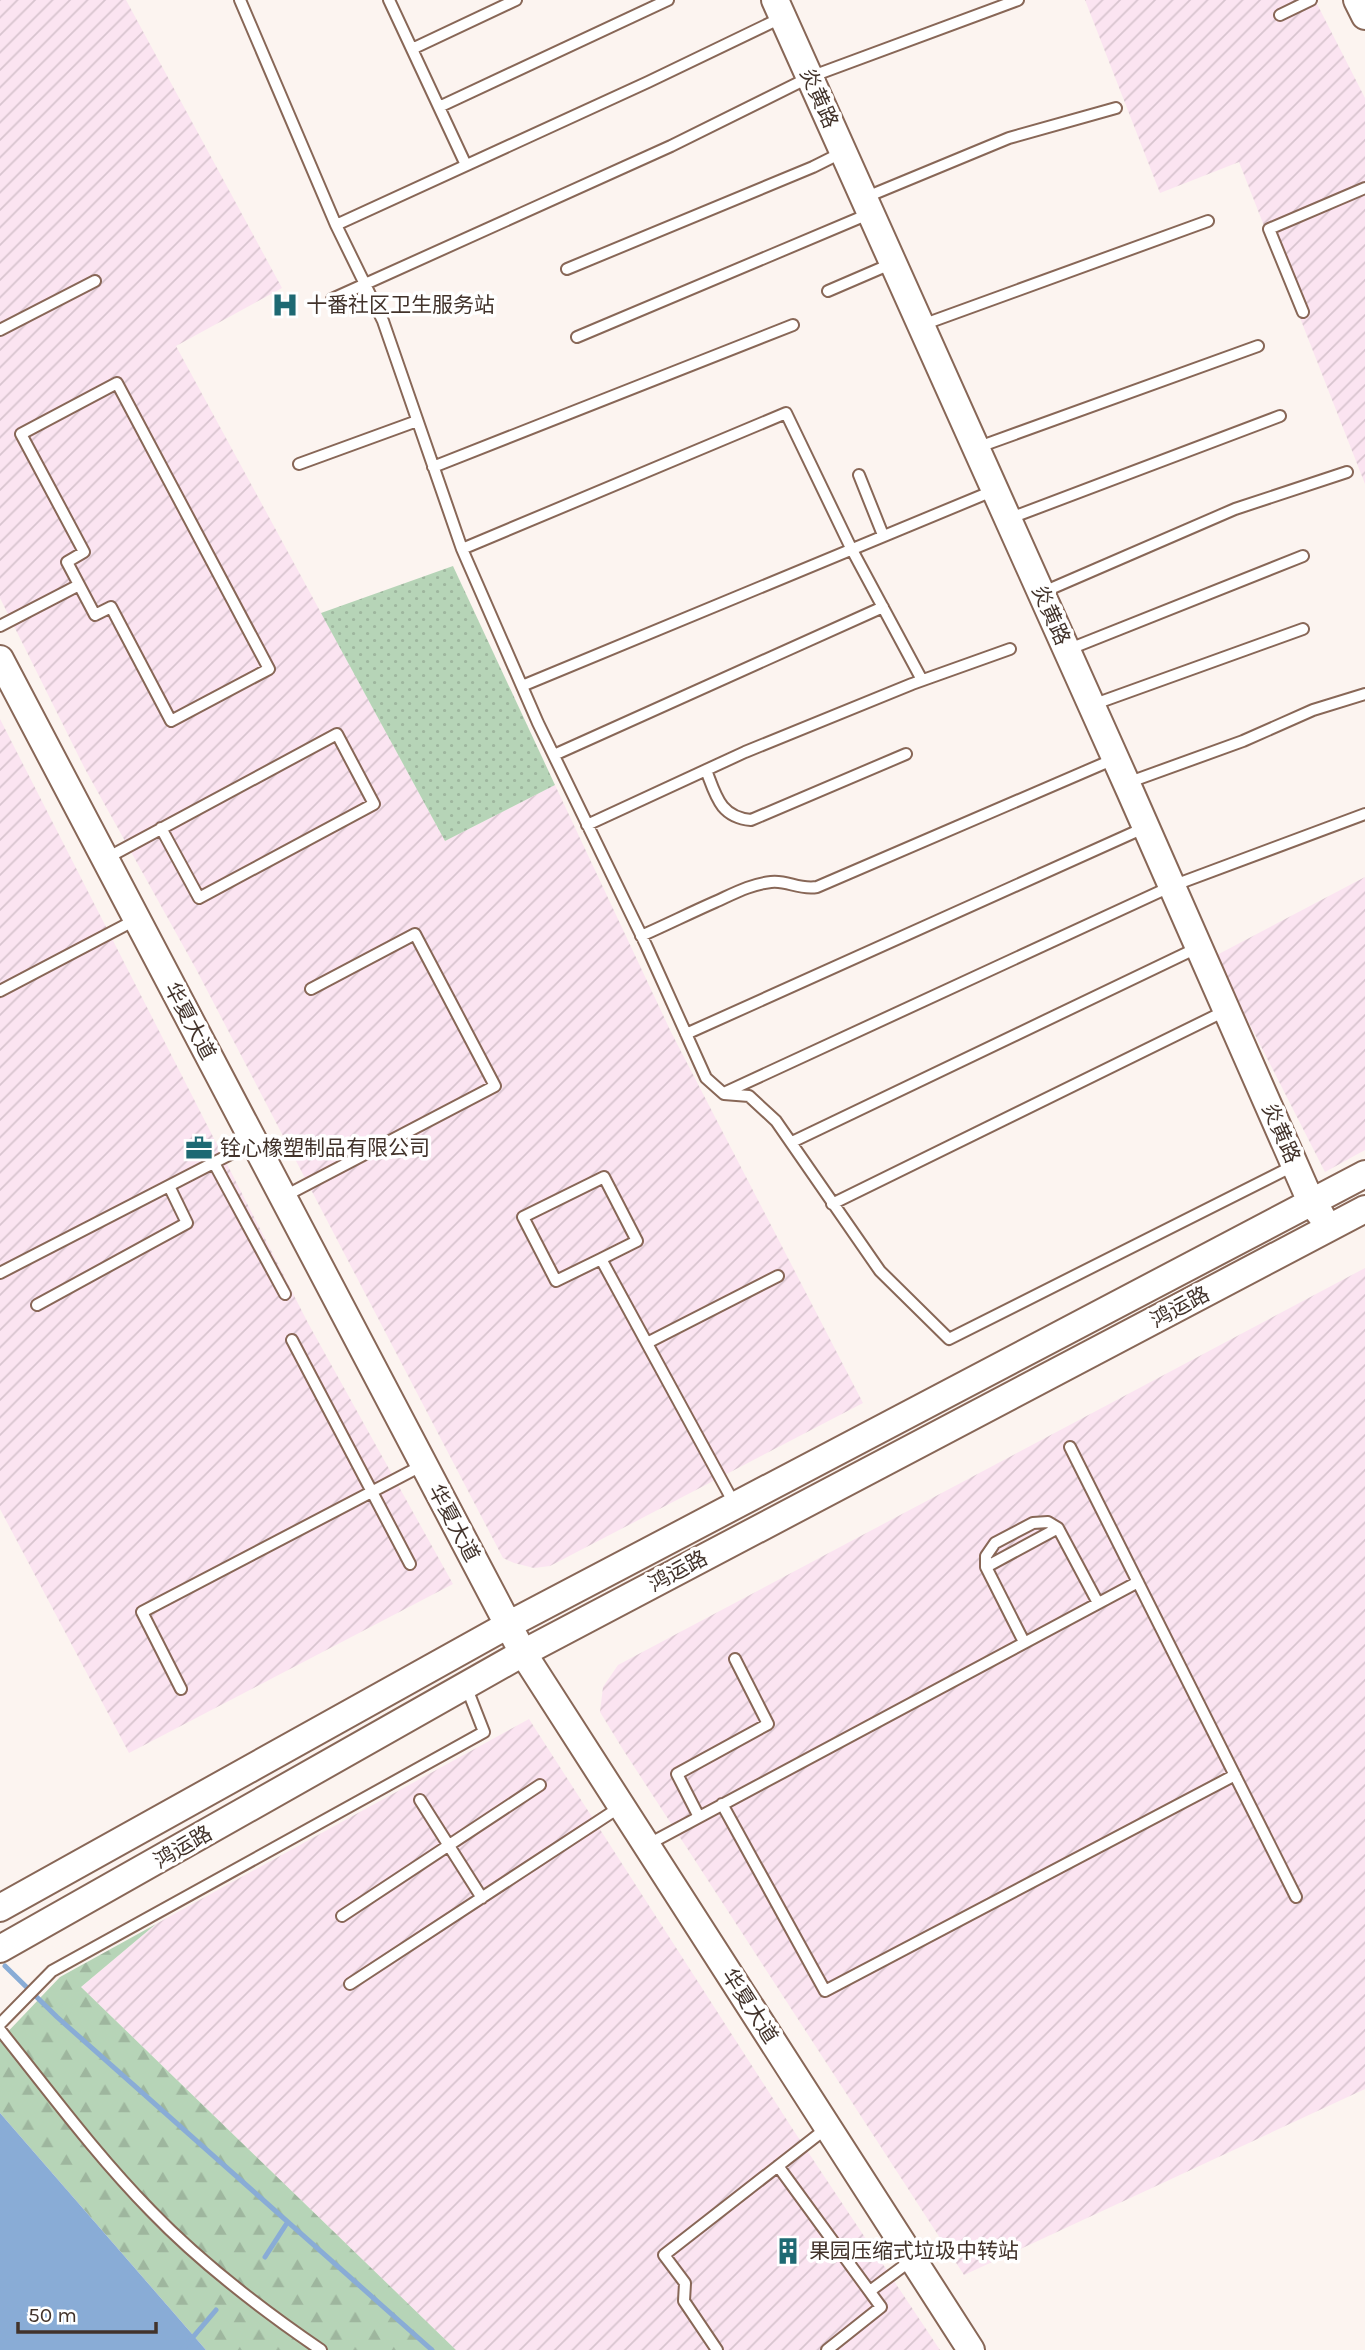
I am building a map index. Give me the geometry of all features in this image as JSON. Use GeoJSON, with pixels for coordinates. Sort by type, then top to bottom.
{"type":"FeatureCollection","features":[{"type":"Feature","properties":{"kind":"street"},"geometry":{"type":"LineString","coordinates":[[1357,0],[1365,16]]}},
{"type":"Feature","properties":{"kind":"street","name":"炎黄路"},"geometry":{"type":"LineString","coordinates":[[779,9],[1127,783],[1311,1202],[1330,1227]]}},
{"type":"Feature","properties":{"kind":"street","name":"华夏大道"},"geometry":{"type":"LineString","coordinates":[[0,659],[523,1653],[971,2350]]}},
{"type":"Feature","properties":{"kind":"street","name":"鸿运路"},"geometry":{"type":"LineString","coordinates":[[0,1908],[508,1625],[1365,1174]]}},
{"type":"Feature","properties":{"kind":"street","name":"鸿运路"},"geometry":{"type":"LineString","coordinates":[[0,1949],[523,1653],[1365,1209]]}},
{"type":"Feature","properties":{"kind":"lane"},"geometry":{"type":"LineString","coordinates":[[240,0],[336,225],[383,321],[462,549],[522,686],[706,1078],[724,1094],[749,1096],[776,1121],[880,1271],[948,1339],[1295,1165]]}},
{"type":"Feature","properties":{"kind":"lane"},"geometry":{"type":"LineString","coordinates":[[389,0],[466,165]]}},
{"type":"Feature","properties":{"kind":"lane"},"geometry":{"type":"LineString","coordinates":[[412,49],[516,0]]}},
{"type":"Feature","properties":{"kind":"lane"},"geometry":{"type":"LineString","coordinates":[[439,107],[668,0]]}},
{"type":"Feature","properties":{"kind":"lane"},"geometry":{"type":"LineString","coordinates":[[332,299],[671,146],[810,77],[1018,0]]}},
{"type":"Feature","properties":{"kind":"lane"},"geometry":{"type":"LineString","coordinates":[[1280,15],[1311,0]]}},
{"type":"Feature","properties":{"kind":"lane"},"geometry":{"type":"LineString","coordinates":[[336,225],[648,82],[779,9]]}},
{"type":"Feature","properties":{"kind":"lane"},"geometry":{"type":"LineString","coordinates":[[577,337],[868,206],[1009,138],[1116,108]]}},
{"type":"Feature","properties":{"kind":"lane"},"geometry":{"type":"LineString","coordinates":[[567,269],[813,167],[844,151]]}},
{"type":"Feature","properties":{"kind":"lane"},"geometry":{"type":"LineString","coordinates":[[1303,312],[1269,229],[1365,188]]}},
{"type":"Feature","properties":{"kind":"lane"},"geometry":{"type":"LineString","coordinates":[[922,325],[1208,221]]}},
{"type":"Feature","properties":{"kind":"lane"},"geometry":{"type":"LineString","coordinates":[[828,291],[894,263]]}},
{"type":"Feature","properties":{"kind":"lane"},"geometry":{"type":"LineString","coordinates":[[0,330],[95,281]]}},
{"type":"Feature","properties":{"kind":"lane"},"geometry":{"type":"LineString","coordinates":[[433,467],[793,325]]}},
{"type":"Feature","properties":{"kind":"lane"},"geometry":{"type":"LineString","coordinates":[[976,448],[1258,346]]}},
{"type":"Feature","properties":{"kind":"lane"},"geometry":{"type":"LineString","coordinates":[[117,383],[270,669],[171,721],[111,607],[96,615],[79,585],[67,562],[84,552],[21,434],[117,383]]}},
{"type":"Feature","properties":{"kind":"lane"},"geometry":{"type":"LineString","coordinates":[[462,549],[786,413],[851,548],[922,680]]}},
{"type":"Feature","properties":{"kind":"lane"},"geometry":{"type":"LineString","coordinates":[[1009,519],[1280,416]]}},
{"type":"Feature","properties":{"kind":"lane"},"geometry":{"type":"LineString","coordinates":[[299,464],[417,421]]}},
{"type":"Feature","properties":{"kind":"lane"},"geometry":{"type":"LineString","coordinates":[[1041,593],[1235,509],[1347,472]]}},
{"type":"Feature","properties":{"kind":"lane"},"geometry":{"type":"LineString","coordinates":[[859,474],[883,535]]}},
{"type":"Feature","properties":{"kind":"lane"},"geometry":{"type":"LineString","coordinates":[[522,686],[995,489]]}},
{"type":"Feature","properties":{"kind":"lane"},"geometry":{"type":"LineString","coordinates":[[1067,650],[1303,556]]}},
{"type":"Feature","properties":{"kind":"lane"},"geometry":{"type":"LineString","coordinates":[[0,626],[79,585]]}},
{"type":"Feature","properties":{"kind":"lane"},"geometry":{"type":"LineString","coordinates":[[554,755],[883,607]]}},
{"type":"Feature","properties":{"kind":"lane"},"geometry":{"type":"LineString","coordinates":[[1092,705],[1303,629]]}},
{"type":"Feature","properties":{"kind":"lane"},"geometry":{"type":"LineString","coordinates":[[587,825],[706,770],[922,680],[1010,649]]}},
{"type":"Feature","properties":{"kind":"lane"},"geometry":{"type":"LineString","coordinates":[[1127,783],[1243,741],[1313,710],[1365,694]]}},
{"type":"Feature","properties":{"kind":"lane"},"geometry":{"type":"LineString","coordinates":[[105,859],[161,828],[337,734],[374,804],[199,898],[161,828]]}},
{"type":"Feature","properties":{"kind":"lane"},"geometry":{"type":"LineString","coordinates":[[706,770],[719,801],[728,812],[738,819],[751,820],[906,754]]}},
{"type":"Feature","properties":{"kind":"lane"},"geometry":{"type":"LineString","coordinates":[[641,936],[750,886],[769,881],[785,881],[794,887],[817,887],[1105,763]]}},
{"type":"Feature","properties":{"kind":"lane"},"geometry":{"type":"LineString","coordinates":[[724,1094],[1172,887],[1365,814]]}},
{"type":"Feature","properties":{"kind":"lane"},"geometry":{"type":"LineString","coordinates":[[686,1034],[1146,827]]}},
{"type":"Feature","properties":{"kind":"lane"},"geometry":{"type":"LineString","coordinates":[[0,991],[137,919]]}},
{"type":"Feature","properties":{"kind":"lane"},"geometry":{"type":"LineString","coordinates":[[283,1197],[495,1086],[415,934],[311,989]]}},
{"type":"Feature","properties":{"kind":"lane"},"geometry":{"type":"LineString","coordinates":[[792,1142],[1199,947]]}},
{"type":"Feature","properties":{"kind":"lane"},"geometry":{"type":"LineString","coordinates":[[832,1204],[1227,1010]]}},
{"type":"Feature","properties":{"kind":"lane"},"geometry":{"type":"LineString","coordinates":[[0,1273],[254,1142]]}},
{"type":"Feature","properties":{"kind":"lane"},"geometry":{"type":"LineString","coordinates":[[214,1163],[285,1294]]}},
{"type":"Feature","properties":{"kind":"lane"},"geometry":{"type":"LineString","coordinates":[[604,1177],[637,1241],[601,1259],[556,1282],[523,1217],[604,1177]]}},
{"type":"Feature","properties":{"kind":"lane"},"geometry":{"type":"LineString","coordinates":[[37,1305],[187,1223],[169,1186]]}},
{"type":"Feature","properties":{"kind":"lane"},"geometry":{"type":"LineString","coordinates":[[601,1259],[736,1505]]}},
{"type":"Feature","properties":{"kind":"lane"},"geometry":{"type":"LineString","coordinates":[[647,1343],[778,1276]]}},
{"type":"Feature","properties":{"kind":"lane"},"geometry":{"type":"LineString","coordinates":[[292,1340],[410,1564]]}},
{"type":"Feature","properties":{"kind":"lane"},"geometry":{"type":"LineString","coordinates":[[1070,1447],[1296,1897]]}},
{"type":"Feature","properties":{"kind":"lane"},"geometry":{"type":"LineString","coordinates":[[181,1689],[142,1612],[424,1465]]}},
{"type":"Feature","properties":{"kind":"lane"},"geometry":{"type":"LineString","coordinates":[[1024,1643],[986,1567],[986,1556],[990,1548],[1014,1533],[1033,1523],[1048,1522],[1058,1528],[1098,1603]]}},
{"type":"Feature","properties":{"kind":"lane"},"geometry":{"type":"LineString","coordinates":[[986,1567],[1058,1528]]}},
{"type":"Feature","properties":{"kind":"lane"},"geometry":{"type":"LineString","coordinates":[[647,1845],[1138,1582]]}},
{"type":"Feature","properties":{"kind":"lane"},"geometry":{"type":"LineString","coordinates":[[699,1816],[677,1774],[768,1724],[735,1659]]}},
{"type":"Feature","properties":{"kind":"lane"},"geometry":{"type":"LineString","coordinates":[[0,2024],[52,1971],[484,1732],[466,1686]]}},
{"type":"Feature","properties":{"kind":"lane"},"geometry":{"type":"LineString","coordinates":[[722,1804],[825,1991],[1235,1776]]}},
{"type":"Feature","properties":{"kind":"lane"},"geometry":{"type":"LineString","coordinates":[[342,1916],[540,1785]]}},
{"type":"Feature","properties":{"kind":"lane"},"geometry":{"type":"LineString","coordinates":[[420,1800],[482,1898]]}},
{"type":"Feature","properties":{"kind":"lane"},"geometry":{"type":"LineString","coordinates":[[350,1984],[622,1806]]}},
{"type":"Feature","properties":{"kind":"lane"},"geometry":{"type":"LineString","coordinates":[[0,2030],[113,2171],[185,2245],[266,2312],[321,2350]]}},
{"type":"Feature","properties":{"kind":"lane"},"geometry":{"type":"LineString","coordinates":[[718,2350],[684,2301],[685,2283],[664,2255],[828,2127]]}},
{"type":"Feature","properties":{"kind":"lane"},"geometry":{"type":"LineString","coordinates":[[778,2166],[881,2307],[827,2350]]}},
{"type":"Feature","properties":{"kind":"lane"},"geometry":{"type":"LineString","coordinates":[[870,2291],[913,2259]]}},
{"type":"Feature","properties":{"kind":"shaded area"},"geometry":{"type":"Polygon","coordinates":[[[0,0],[126,0],[282,288],[176,346],[445,841],[555,785],[671,1032],[863,1403],[550,1566],[534,1568],[503,1558],[196,969],[85,769],[0,598],[0,0]]]}},
{"type":"Feature","properties":{"kind":"shaded area"},"geometry":{"type":"Polygon","coordinates":[[[1085,0],[1315,0],[1365,98],[1365,484],[1239,162],[1160,193],[1085,0]]]}},
{"type":"Feature","properties":{"kind":"shaded area"},"geometry":{"type":"Polygon","coordinates":[[[0,719],[308,1323],[453,1584],[129,1753],[0,1509],[0,719]]]}},
{"type":"Feature","properties":{"kind":"shaded area"},"geometry":{"type":"Polygon","coordinates":[[[1365,877],[1365,1150],[1325,1172],[1215,956],[1365,877]]]}},
{"type":"Feature","properties":{"kind":"shaded area"},"geometry":{"type":"Polygon","coordinates":[[[1365,1268],[1365,2089],[964,2275],[622,1748],[600,1712],[603,1687],[618,1665],[1365,1268]]]}},
{"type":"Feature","properties":{"kind":"shaded area"},"geometry":{"type":"Polygon","coordinates":[[[529,1719],[792,2128],[940,2350],[456,2350],[81,1987],[156,1924],[529,1719]]]}},
{"type":"Feature","properties":{"kind":"green space"},"geometry":{"type":"Polygon","coordinates":[[[453,566],[555,785],[445,841],[321,613],[453,566]]]}},
{"type":"Feature","properties":{"kind":"green space"},"geometry":{"type":"Polygon","coordinates":[[[156,1924],[81,1987],[456,2350],[206,2350],[0,2113],[0,2040],[60,1977],[156,1924]]]}},
{"type":"Feature","properties":{"kind":"water"},"geometry":{"type":"Polygon","coordinates":[[[0,2113],[206,2350],[0,2350],[0,2113]]]}},
{"type":"Feature","properties":{"kind":"waterway"},"geometry":{"type":"LineString","coordinates":[[5,1966],[57,2017],[432,2350]]}},
{"type":"Feature","properties":{"kind":"waterway"},"geometry":{"type":"LineString","coordinates":[[265,2257],[287,2223]]}},
{"type":"Feature","properties":{"kind":"waterway"},"geometry":{"type":"LineString","coordinates":[[182,2350],[216,2310]]}},
{"type":"Feature","properties":{"kind":"place","name":"十番社区卫生服务站"},"geometry":{"type":"Point","coordinates":[285,305]}},
{"type":"Feature","properties":{"kind":"place","name":"铨心橡塑制品有限公司"},"geometry":{"type":"Point","coordinates":[199,1148]}},
{"type":"Feature","properties":{"kind":"place","name":"果园压缩式垃圾中转站"},"geometry":{"type":"Point","coordinates":[788,2251]}}]}
